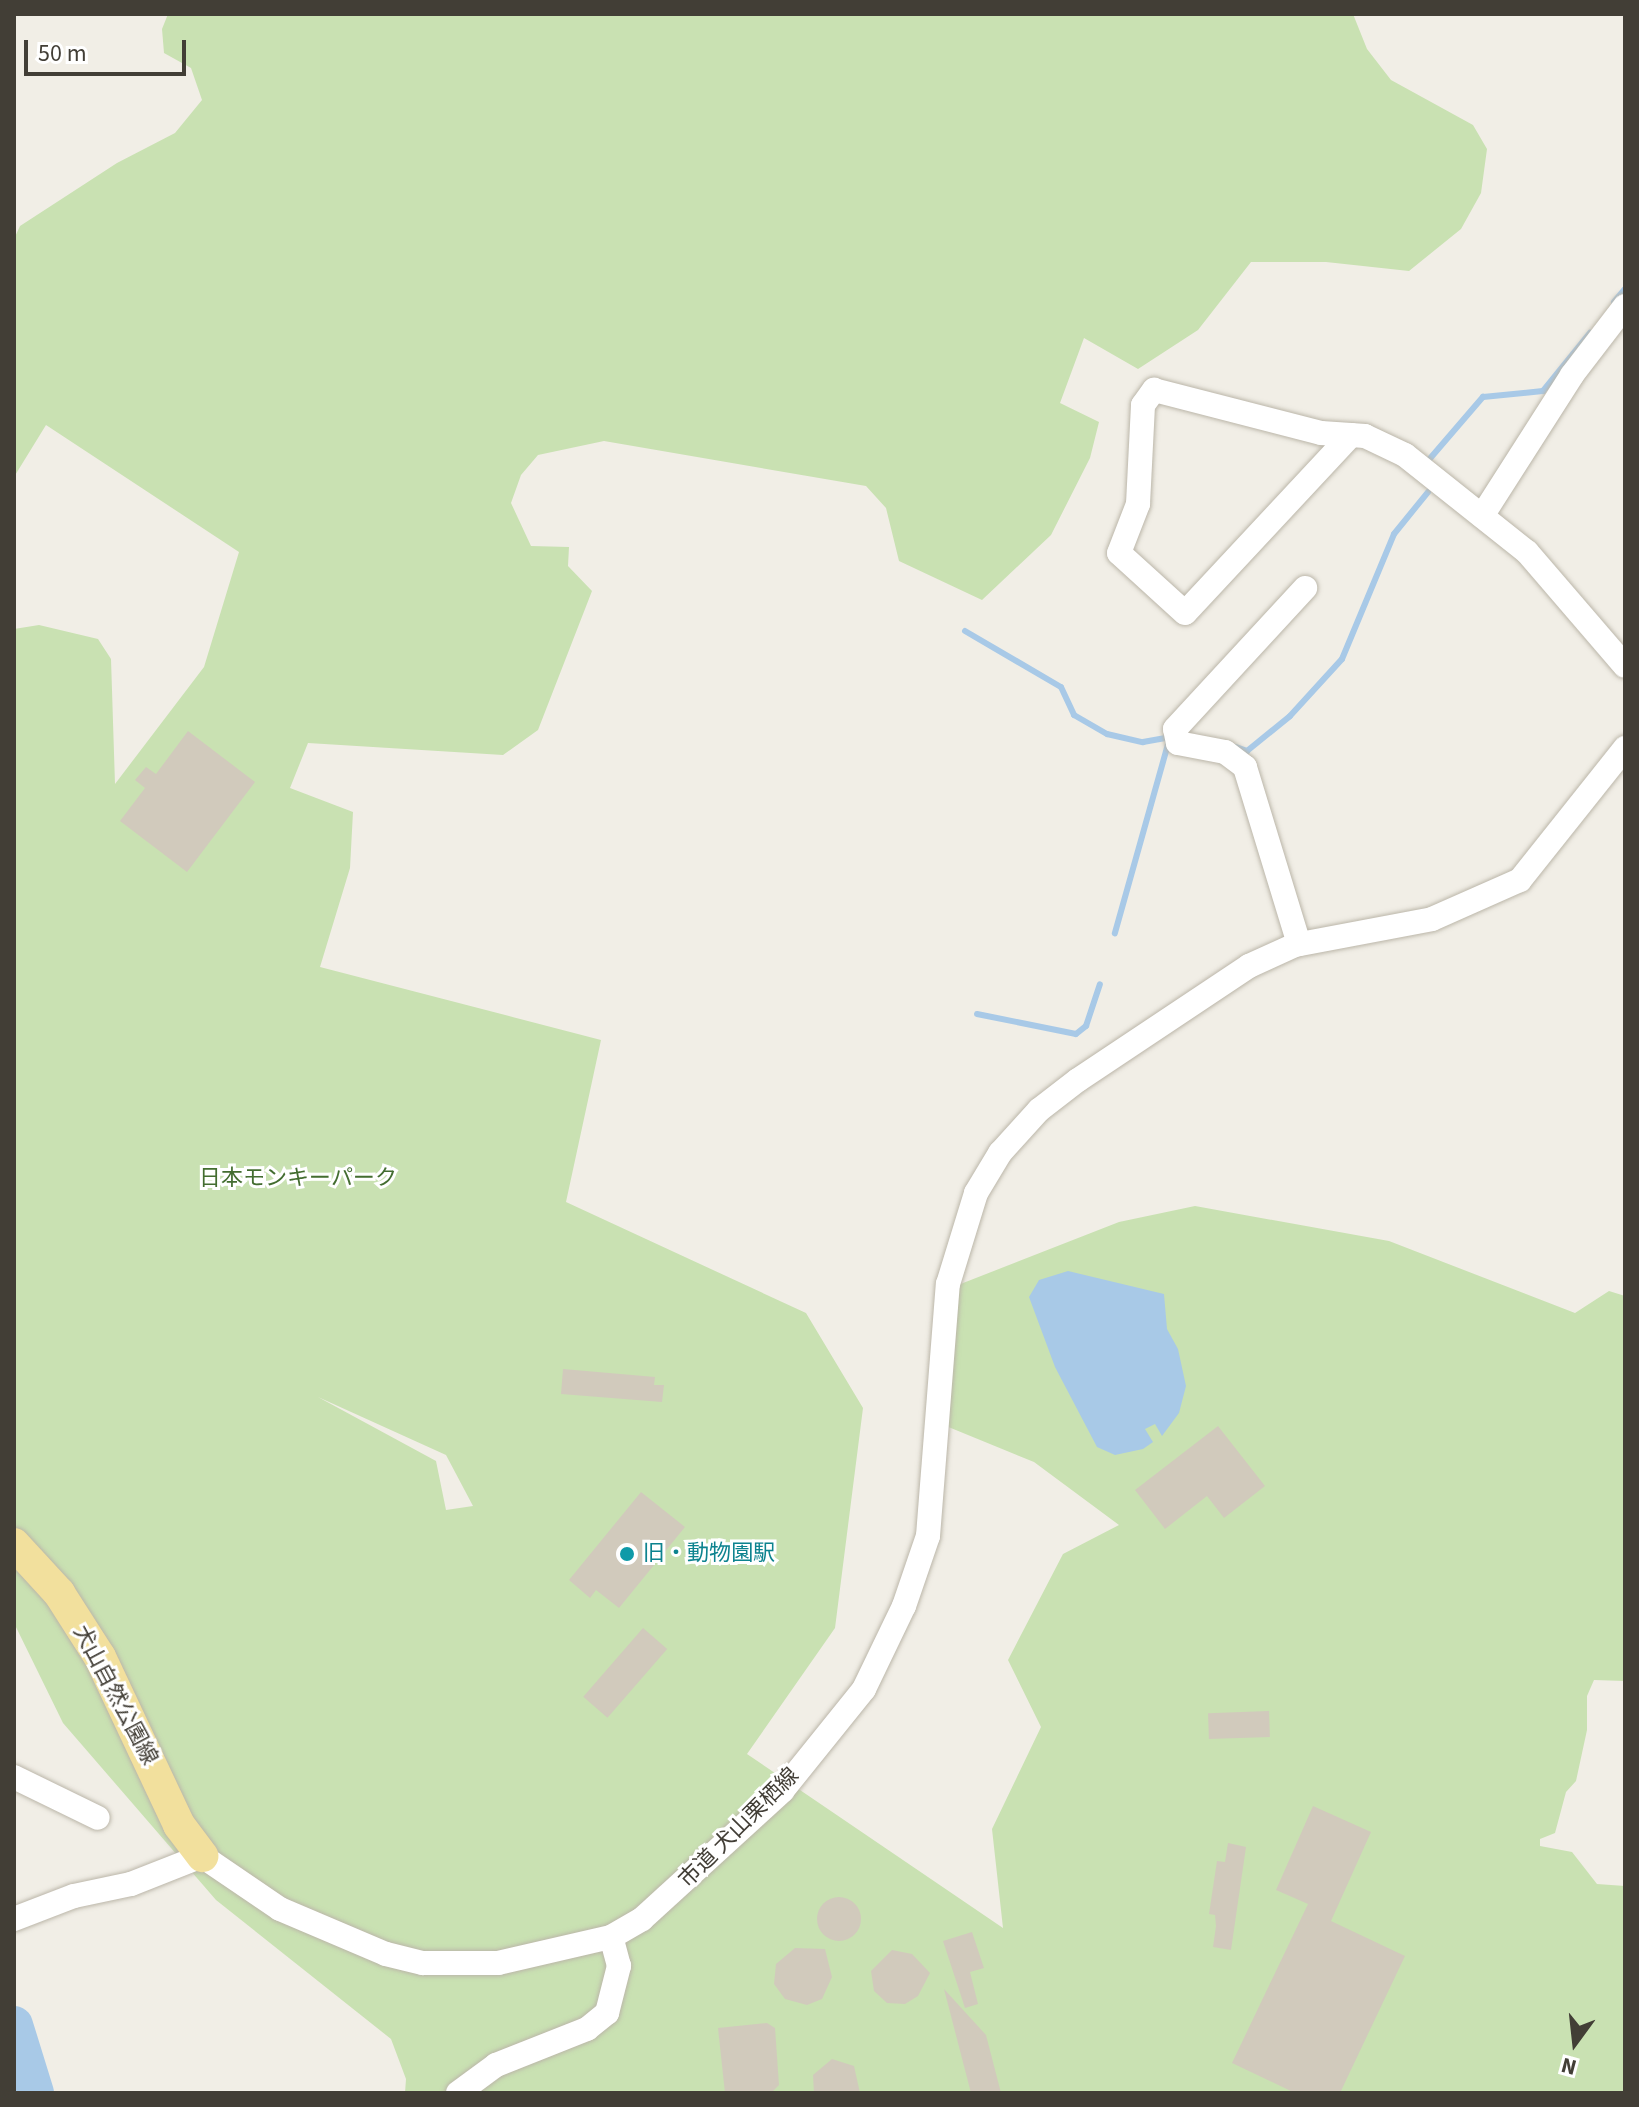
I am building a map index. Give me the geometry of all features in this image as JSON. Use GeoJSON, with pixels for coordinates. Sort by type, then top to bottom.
{"type":"FeatureCollection","features":[{"type":"Feature","properties":{"kind":"main road","name":"犬山自然公園線"},"geometry":{"type":"LineString","coordinates":[[14,1544],[59,1593],[100,1657],[179,1825],[202,1856]]}},
{"type":"Feature","properties":{"kind":"street"},"geometry":{"type":"LineString","coordinates":[[1482,516],[1572,375],[1625,306]]}},
{"type":"Feature","properties":{"kind":"street"},"geometry":{"type":"LineString","coordinates":[[1351,435],[1185,613],[1119,553],[1138,504],[1143,405],[1154,390],[1321,433],[1351,435],[1390,445],[1527,552],[1625,666]]}},
{"type":"Feature","properties":{"kind":"street"},"geometry":{"type":"LineString","coordinates":[[1299,944],[1245,767],[1225,752],[1178,743],[1175,729],[1305,588]]}},
{"type":"Feature","properties":{"kind":"street","name":"市道 犬山栗栖線"},"geometry":{"type":"LineString","coordinates":[[202,1856],[280,1909],[386,1954],[423,1963],[498,1963],[611,1937],[679,1889],[782,1791],[864,1689],[904,1606],[928,1536],[948,1284],[956,1247],[984,1177],[1039,1110],[1249,966],[1299,944],[1432,919],[1520,880],[1625,748]]}},
{"type":"Feature","properties":{"kind":"street"},"geometry":{"type":"LineString","coordinates":[[14,1777],[98,1818]]}},
{"type":"Feature","properties":{"kind":"street"},"geometry":{"type":"LineString","coordinates":[[14,1919],[74,1896],[131,1884],[202,1856]]}},
{"type":"Feature","properties":{"kind":"street"},"geometry":{"type":"LineString","coordinates":[[458,2093],[496,2065],[587,2029],[607,2013],[619,1966],[611,1937]]}},
{"type":"Feature","properties":{"kind":"green space","name":"日本モンキーパーク"},"geometry":{"type":"Polygon","coordinates":[[[168,14],[1353,14],[1367,49],[1391,80],[1473,125],[1487,149],[1481,193],[1461,229],[1409,271],[1326,262],[1251,262],[1198,330],[1138,369],[1084,338],[1060,403],[1099,422],[1090,458],[1051,535],[982,600],[899,561],[886,508],[866,486],[604,441],[538,455],[521,475],[511,503],[531,546],[569,547],[568,566],[592,591],[538,730],[503,755],[308,743],[290,788],[353,812],[350,868],[320,967],[601,1040],[566,1202],[806,1313],[863,1408],[835,1628],[747,1754],[1003,1928],[992,1829],[1041,1727],[1008,1660],[1063,1554],[1119,1525],[1034,1462],[946,1426],[958,1285],[1119,1222],[1195,1206],[1389,1241],[1575,1313],[1609,1291],[1625,1296],[1625,1681],[1594,1680],[1587,1696],[1587,1730],[1576,1781],[1566,1792],[1555,1833],[1540,1839],[1540,1846],[1572,1852],[1597,1884],[1625,1886],[1625,2093],[405,2093],[406,2079],[391,2039],[216,1900],[63,1723],[14,1623],[14,629],[39,625],[98,639],[111,659],[115,784],[204,667],[239,552],[46,425],[14,477],[14,239],[20,226],[117,163],[175,133],[202,100],[191,68],[164,53],[162,29],[168,14]],[[318,1397],[436,1461],[446,1510],[473,1506],[446,1455],[318,1397]]]}},
{"type":"Feature","properties":{"kind":"green space"},"geometry":{"type":"Polygon","coordinates":[[[14,2023],[30,2024],[49,2093],[14,2093],[14,2023]]]}},
{"type":"Feature","properties":{"kind":"water"},"geometry":{"type":"Polygon","coordinates":[[[1068,1271],[1164,1294],[1167,1329],[1178,1349],[1186,1386],[1179,1413],[1162,1436],[1155,1424],[1145,1429],[1153,1442],[1143,1449],[1115,1455],[1097,1447],[1055,1367],[1029,1297],[1039,1280],[1068,1271]]]}},
{"type":"Feature","properties":{"kind":"building"},"geometry":{"type":"Polygon","coordinates":[[[188,731],[255,782],[187,872],[120,821],[145,788],[135,780],[146,767],[156,774],[188,731]]]}},
{"type":"Feature","properties":{"kind":"building"},"geometry":{"type":"Polygon","coordinates":[[[563,1369],[655,1377],[654,1385],[664,1385],[662,1402],[561,1394],[563,1369]]]}},
{"type":"Feature","properties":{"kind":"building"},"geometry":{"type":"Polygon","coordinates":[[[1218,1426],[1265,1486],[1224,1518],[1207,1496],[1165,1529],[1135,1490],[1218,1426]]]}},
{"type":"Feature","properties":{"kind":"building","name":"旧・動物園駅"},"geometry":{"type":"Polygon","coordinates":[[[641,1492],[685,1527],[619,1608],[596,1590],[590,1598],[569,1580],[641,1492]]]}},
{"type":"Feature","properties":{"kind":"building"},"geometry":{"type":"Polygon","coordinates":[[[643,1628],[667,1649],[607,1718],[583,1697],[643,1628]]]}},
{"type":"Feature","properties":{"kind":"building"},"geometry":{"type":"Polygon","coordinates":[[[1269,1711],[1270,1737],[1209,1739],[1208,1713],[1269,1711]]]}},
{"type":"Feature","properties":{"kind":"building"},"geometry":{"type":"Polygon","coordinates":[[[1313,1806],[1371,1832],[1331,1921],[1405,1956],[1340,2093],[1295,2093],[1232,2063],[1308,1904],[1276,1890],[1313,1806]]]}},
{"type":"Feature","properties":{"kind":"building"},"geometry":{"type":"Polygon","coordinates":[[[1228,1843],[1246,1847],[1231,1950],[1213,1947],[1215,1915],[1209,1914],[1217,1861],[1225,1862],[1228,1843]]]}},
{"type":"Feature","properties":{"kind":"building"},"geometry":{"type":"Polygon","coordinates":[[[839,1897],[854,1904],[861,1919],[854,1934],[839,1941],[824,1934],[817,1919],[824,1904],[839,1897]]]}},
{"type":"Feature","properties":{"kind":"building"},"geometry":{"type":"Polygon","coordinates":[[[972,1932],[984,1968],[970,1972],[978,2004],[965,2008],[943,1941],[972,1932]]]}},
{"type":"Feature","properties":{"kind":"building"},"geometry":{"type":"Polygon","coordinates":[[[795,1948],[825,1949],[832,1977],[822,1999],[807,2005],[785,1999],[774,1984],[776,1964],[795,1948]]]}},
{"type":"Feature","properties":{"kind":"building"},"geometry":{"type":"Polygon","coordinates":[[[892,1950],[912,1954],[930,1973],[918,1996],[905,2004],[887,2003],[874,1991],[871,1971],[892,1950]]]}},
{"type":"Feature","properties":{"kind":"building"},"geometry":{"type":"Polygon","coordinates":[[[944,1989],[986,2035],[1001,2093],[971,2093],[944,1989]]]}},
{"type":"Feature","properties":{"kind":"building"},"geometry":{"type":"Polygon","coordinates":[[[767,2023],[775,2028],[779,2085],[773,2091],[725,2093],[718,2028],[767,2023]]]}},
{"type":"Feature","properties":{"kind":"building"},"geometry":{"type":"Polygon","coordinates":[[[832,2059],[854,2066],[860,2093],[814,2093],[813,2075],[832,2059]]]}},
{"type":"Feature","properties":{"kind":"waterway"},"geometry":{"type":"LineString","coordinates":[[1614,302],[1625,289]]}},
{"type":"Feature","properties":{"kind":"waterway"},"geometry":{"type":"LineString","coordinates":[[1427,462],[1483,397],[1543,391],[1590,333]]}},
{"type":"Feature","properties":{"kind":"waterway"},"geometry":{"type":"LineString","coordinates":[[1236,747],[1247,751],[1290,716],[1342,659],[1394,534],[1428,492]]}},
{"type":"Feature","properties":{"kind":"waterway"},"geometry":{"type":"LineString","coordinates":[[965,631],[1061,687],[1074,715],[1107,734],[1143,742],[1170,737],[1115,933]]}},
{"type":"Feature","properties":{"kind":"waterway"},"geometry":{"type":"LineString","coordinates":[[977,1014],[1076,1034],[1086,1026],[1100,984]]}},
{"type":"Feature","properties":{"kind":"waterway"},"geometry":{"type":"LineString","coordinates":[[14,2025],[35,2093]]}},
{"type":"Feature","properties":{"kind":"place","name":"旧・動物園駅"},"geometry":{"type":"Point","coordinates":[627,1554]}}]}
